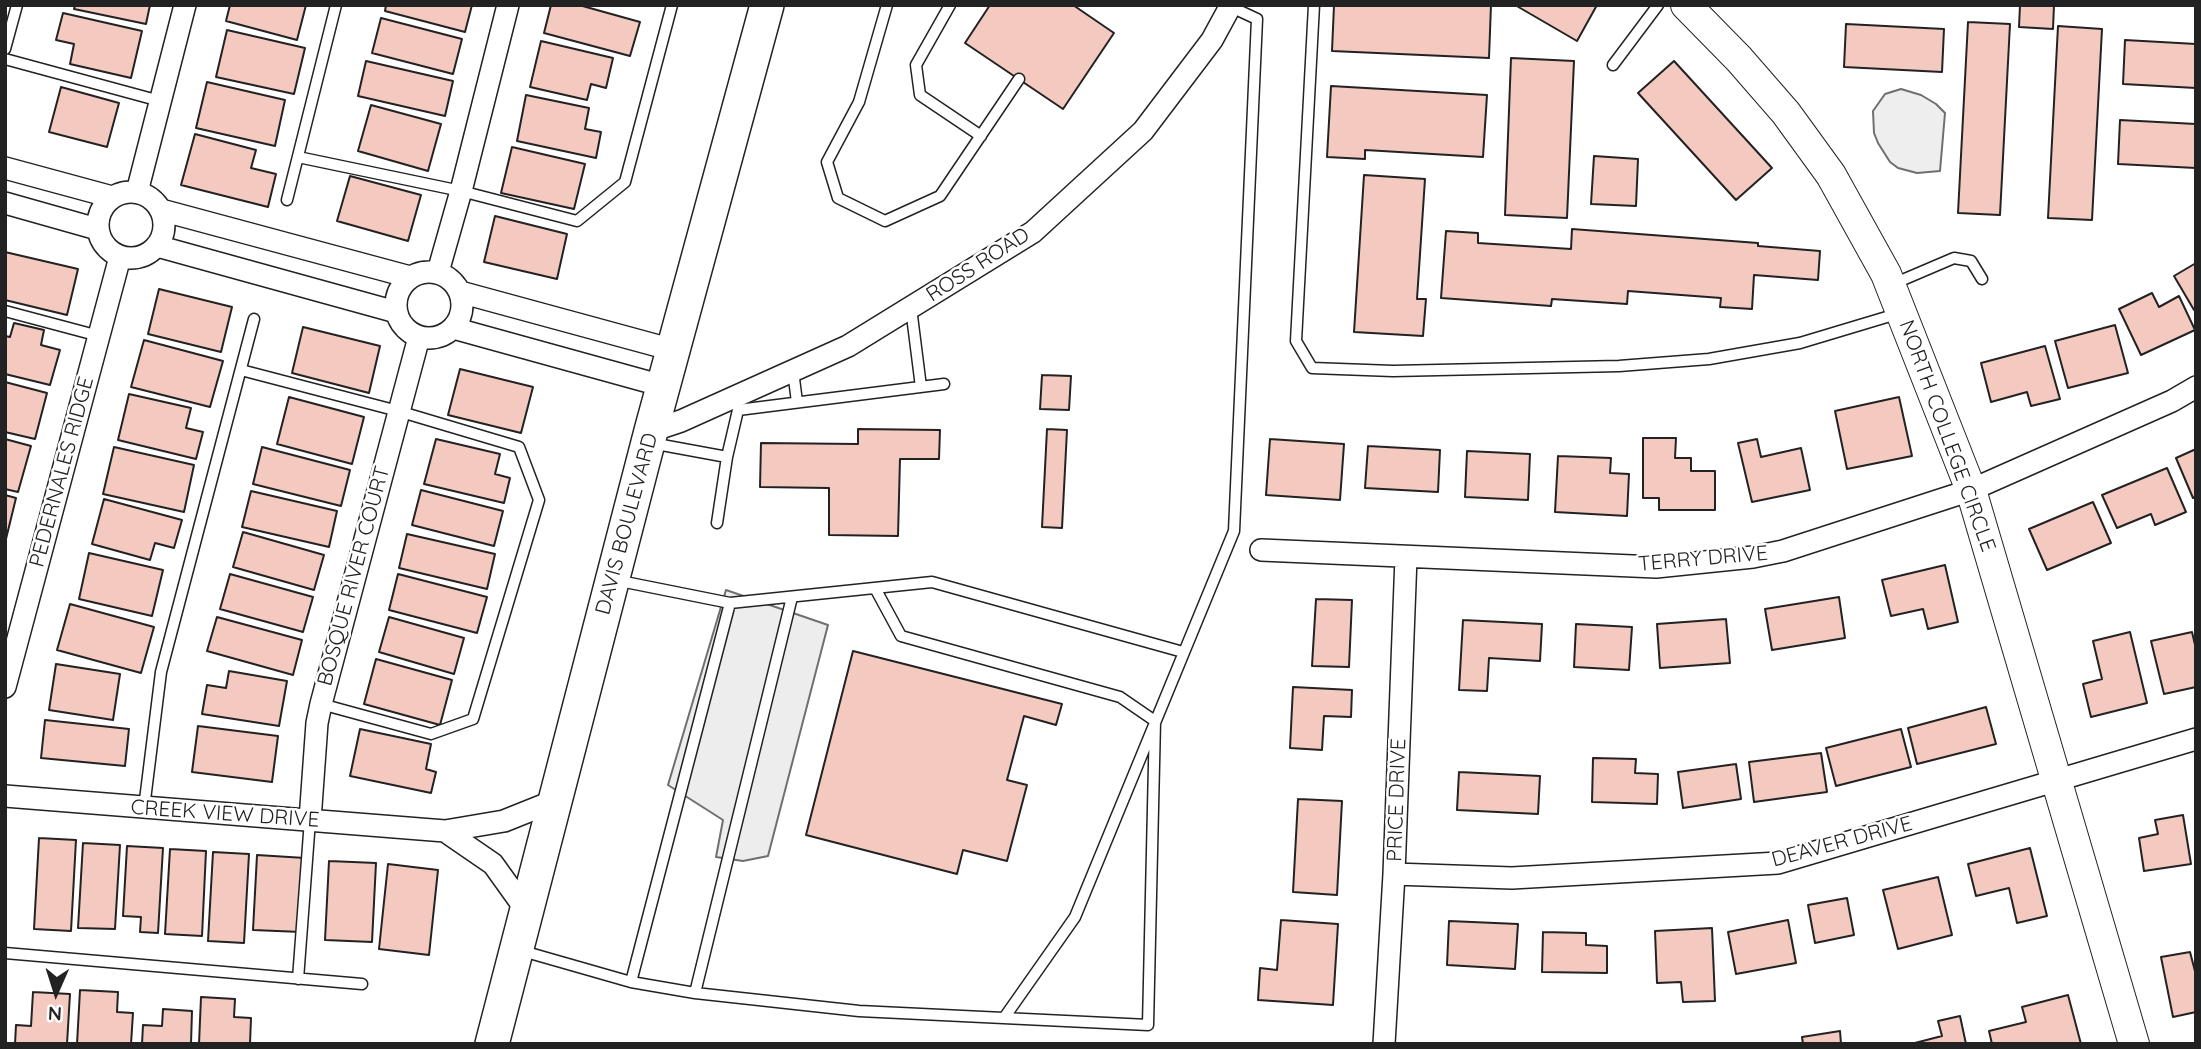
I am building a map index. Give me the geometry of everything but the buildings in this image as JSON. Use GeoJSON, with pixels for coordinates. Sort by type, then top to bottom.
{"type":"FeatureCollection","features":[{"type":"Feature","properties":{"kind":"main road","name":"DAVIS BOULEVARD"},"geometry":{"type":"LineString","coordinates":[[492,1044],[649,437],[767,5]]}},
{"type":"Feature","properties":{"kind":"street"},"geometry":{"type":"LineString","coordinates":[[137,192],[185,5]]}},
{"type":"Feature","properties":{"kind":"street"},"geometry":{"type":"LineString","coordinates":[[438,272],[508,5]]}},
{"type":"Feature","properties":{"kind":"street","name":"NORTH COLLEGE CIRCLE"},"geometry":{"type":"LineString","coordinates":[[1686,5],[1739,59],[1786,113],[1831,175],[1891,285],[1971,490],[2134,1044]]}},
{"type":"Feature","properties":{"kind":"street","name":"ROSS ROAD"},"geometry":{"type":"LineString","coordinates":[[649,437],[848,346],[1033,232],[1143,131],[1212,40],[1230,6]]}},
{"type":"Feature","properties":{"kind":"street"},"geometry":{"type":"LineString","coordinates":[[5,168],[112,197]]}},
{"type":"Feature","properties":{"kind":"street"},"geometry":{"type":"LineString","coordinates":[[124,192],[137,192],[151,198],[161,210],[164,232],[157,246],[140,257],[120,257],[103,243],[97,229],[100,211],[112,197],[124,192]]}},
{"type":"Feature","properties":{"kind":"street"},"geometry":{"type":"LineString","coordinates":[[5,203],[97,229]]}},
{"type":"Feature","properties":{"kind":"street"},"geometry":{"type":"LineString","coordinates":[[161,210],[410,277]]}},
{"type":"Feature","properties":{"kind":"street"},"geometry":{"type":"LineString","coordinates":[[157,246],[396,312]]}},
{"type":"Feature","properties":{"kind":"street","name":"PEDERNALES RIDGE"},"geometry":{"type":"LineString","coordinates":[[5,687],[120,257]]}},
{"type":"Feature","properties":{"kind":"street"},"geometry":{"type":"LineString","coordinates":[[423,272],[438,272],[451,279],[460,292],[463,299],[461,315],[453,328],[441,336],[419,337],[405,328],[396,312],[398,293],[410,277],[423,272]]}},
{"type":"Feature","properties":{"kind":"street"},"geometry":{"type":"LineString","coordinates":[[460,292],[673,350]]}},
{"type":"Feature","properties":{"kind":"street"},"geometry":{"type":"LineString","coordinates":[[453,328],[663,387]]}},
{"type":"Feature","properties":{"kind":"street","name":"BOSQUE RIVER COURT"},"geometry":{"type":"LineString","coordinates":[[310,820],[317,723],[321,704],[419,337]]}},
{"type":"Feature","properties":{"kind":"street","name":"TERRY DRIVE"},"geometry":{"type":"LineString","coordinates":[[1261,550],[1656,567],[1753,557],[1783,551],[1971,490],[2172,401],[2196,387]]}},
{"type":"Feature","properties":{"kind":"street","name":"PRICE DRIVE"},"geometry":{"type":"LineString","coordinates":[[1384,1044],[1394,874],[1406,557]]}},
{"type":"Feature","properties":{"kind":"street","name":"DEAVER DRIVE"},"geometry":{"type":"LineString","coordinates":[[1394,874],[1512,878],[1777,863],[2196,739]]}},
{"type":"Feature","properties":{"kind":"street","name":"CREEK VIEW DRIVE"},"geometry":{"type":"LineString","coordinates":[[5,796],[446,831],[504,821],[555,801]]}},
{"type":"Feature","properties":{"kind":"street","name":"CREEK VIEW DRIVE"},"geometry":{"type":"LineString","coordinates":[[446,831],[494,864],[526,910]]}},
{"type":"Feature","properties":{"kind":"lane"},"geometry":{"type":"LineString","coordinates":[[5,49],[17,5]]}},
{"type":"Feature","properties":{"kind":"lane"},"geometry":{"type":"LineString","coordinates":[[287,200],[336,5]]}},
{"type":"Feature","properties":{"kind":"lane"},"geometry":{"type":"LineString","coordinates":[[298,157],[461,191],[577,221],[625,182],[672,5]]}},
{"type":"Feature","properties":{"kind":"lane"},"geometry":{"type":"LineString","coordinates":[[887,5],[859,102],[827,162],[838,198],[885,221],[940,196],[1019,79]]}},
{"type":"Feature","properties":{"kind":"lane"},"geometry":{"type":"LineString","coordinates":[[950,5],[916,65],[920,95],[981,136]]}},
{"type":"Feature","properties":{"kind":"lane"},"geometry":{"type":"LineString","coordinates":[[1314,5],[1296,341],[1312,368],[1393,371],[1579,367],[1709,359],[1800,343],[1903,313]]}},
{"type":"Feature","properties":{"kind":"lane"},"geometry":{"type":"LineString","coordinates":[[1613,65],[1658,5]]}},
{"type":"Feature","properties":{"kind":"lane"},"geometry":{"type":"LineString","coordinates":[[1004,1018],[1075,916],[1234,531],[1257,19],[1230,6]]}},
{"type":"Feature","properties":{"kind":"lane"},"geometry":{"type":"LineString","coordinates":[[5,59],[160,101]]}},
{"type":"Feature","properties":{"kind":"lane"},"geometry":{"type":"LineString","coordinates":[[1891,285],[1954,258],[1971,261],[1982,279]]}},
{"type":"Feature","properties":{"kind":"lane"},"geometry":{"type":"LineString","coordinates":[[911,308],[921,387]]}},
{"type":"Feature","properties":{"kind":"lane"},"geometry":{"type":"LineString","coordinates":[[5,311],[99,336]]}},
{"type":"Feature","properties":{"kind":"lane"},"geometry":{"type":"LineString","coordinates":[[144,808],[161,673],[254,319]]}},
{"type":"Feature","properties":{"kind":"lane"},"geometry":{"type":"LineString","coordinates":[[241,370],[398,411],[519,447],[539,500],[473,719],[431,734],[321,704]]}},
{"type":"Feature","properties":{"kind":"lane"},"geometry":{"type":"LineString","coordinates":[[793,371],[797,402]]}},
{"type":"Feature","properties":{"kind":"lane"},"geometry":{"type":"LineString","coordinates":[[717,523],[727,457],[738,410],[944,384]]}},
{"type":"Feature","properties":{"kind":"lane"},"geometry":{"type":"LineString","coordinates":[[649,437],[727,457]]}},
{"type":"Feature","properties":{"kind":"lane"},"geometry":{"type":"LineString","coordinates":[[612,580],[730,603],[932,582],[1183,652]]}},
{"type":"Feature","properties":{"kind":"lane"},"geometry":{"type":"LineString","coordinates":[[875,588],[901,636],[1120,697],[1155,721]]}},
{"type":"Feature","properties":{"kind":"lane"},"geometry":{"type":"LineString","coordinates":[[695,993],[792,597]]}},
{"type":"Feature","properties":{"kind":"lane"},"geometry":{"type":"LineString","coordinates":[[631,982],[730,603]]}},
{"type":"Feature","properties":{"kind":"lane"},"geometry":{"type":"LineString","coordinates":[[516,949],[631,982],[695,993],[859,1011],[1148,1025],[1155,721]]}},
{"type":"Feature","properties":{"kind":"lane"},"geometry":{"type":"LineString","coordinates":[[298,979],[310,820]]}},
{"type":"Feature","properties":{"kind":"lane"},"geometry":{"type":"LineString","coordinates":[[5,953],[362,984]]}},
{"type":"Feature","properties":{"kind":"shaded area"},"geometry":{"type":"Polygon","coordinates":[[[1901,89],[1921,95],[1945,113],[1940,171],[1917,173],[1898,168],[1890,162],[1878,143],[1874,133],[1873,111],[1885,94],[1901,89]]]}},
{"type":"Feature","properties":{"kind":"shaded area"},"geometry":{"type":"Polygon","coordinates":[[[726,590],[828,625],[768,856],[743,861],[716,857],[723,820],[668,785],[726,590]]]}}]}
